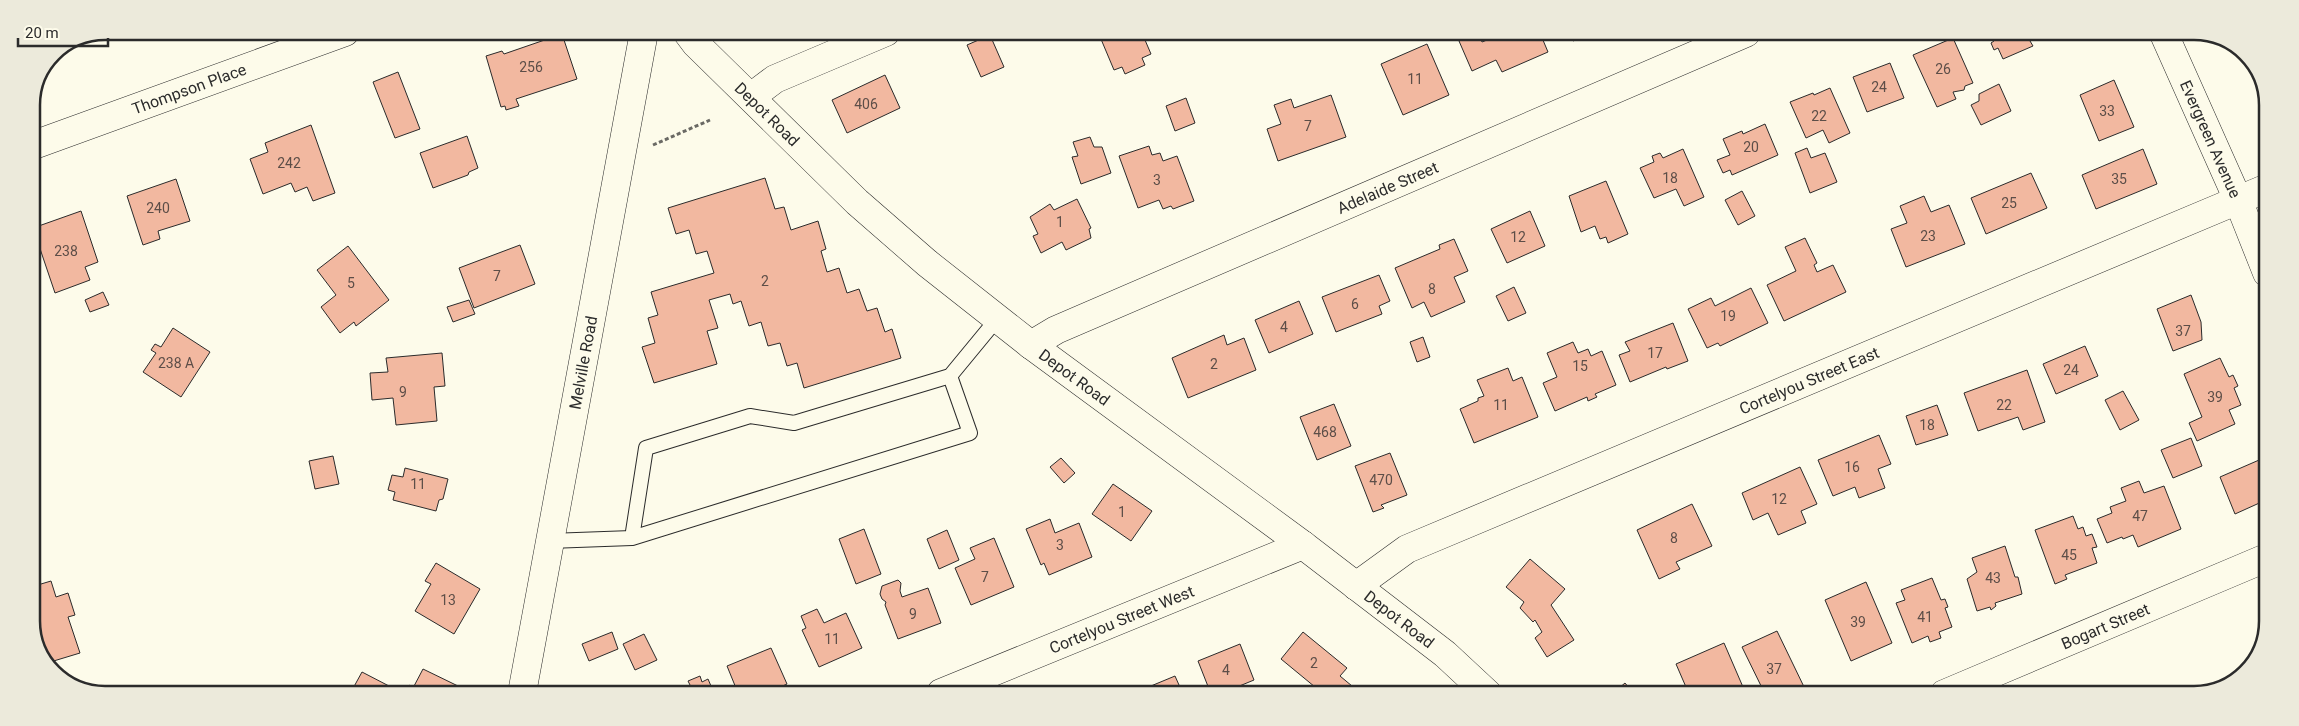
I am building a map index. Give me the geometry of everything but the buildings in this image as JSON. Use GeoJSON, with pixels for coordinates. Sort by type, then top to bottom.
{"type":"FeatureCollection","features":[{"type":"Feature","properties":{"kind":"street","name":"Thompson Place"},"geometry":{"type":"LineString","coordinates":[[40,143],[323,40]]}},
{"type":"Feature","properties":{"kind":"street","name":"Melville Road"},"geometry":{"type":"LineString","coordinates":[[523,686],[643,40]]}},
{"type":"Feature","properties":{"kind":"street","name":"Depot Road"},"geometry":{"type":"LineString","coordinates":[[695,40],[857,202],[927,263],[1031,345],[1303,545],[1445,654],[1479,686]]}},
{"type":"Feature","properties":{"kind":"street"},"geometry":{"type":"LineString","coordinates":[[751,97],[775,79],[867,40]]}},
{"type":"Feature","properties":{"kind":"street","name":"Adelaide Street"},"geometry":{"type":"LineString","coordinates":[[1031,345],[1056,330],[1730,40]]}},
{"type":"Feature","properties":{"kind":"street","name":"Evergreen Avenue"},"geometry":{"type":"LineString","coordinates":[[2167,40],[2238,200],[2259,253]]}},
{"type":"Feature","properties":{"kind":"street","name":"Cortelyou Street East"},"geometry":{"type":"LineString","coordinates":[[1356,586],[1407,550],[2259,191]]}},
{"type":"Feature","properties":{"kind":"street","name":"Cortelyou Street West"},"geometry":{"type":"LineString","coordinates":[[958,686],[1303,545]]}},
{"type":"Feature","properties":{"kind":"street","name":"Bogart Street"},"geometry":{"type":"LineString","coordinates":[[1963,686],[2259,561]]}},
{"type":"Feature","properties":{"kind":"lane"},"geometry":{"type":"LineString","coordinates":[[632,538],[646,448],[750,416],[794,423],[950,376],[997,319]]}},
{"type":"Feature","properties":{"kind":"lane"},"geometry":{"type":"LineString","coordinates":[[549,541],[632,538],[970,433],[950,376]]}},
{"type":"Feature","properties":{"kind":"path"},"geometry":{"type":"LineString","coordinates":[[652,145],[710,120]]}}]}
